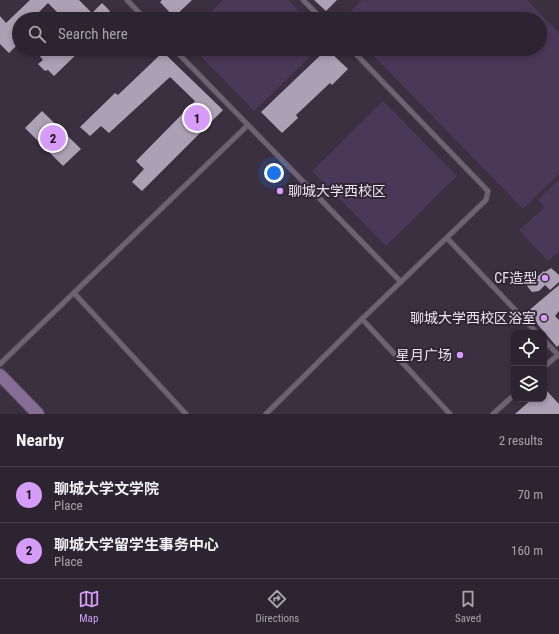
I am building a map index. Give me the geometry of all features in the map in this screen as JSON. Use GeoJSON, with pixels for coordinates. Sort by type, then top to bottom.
{"type":"FeatureCollection","features":[{"type":"Feature","properties":{"kind":"street"},"geometry":{"type":"LineString","coordinates":[[0,374],[38,414]]}},
{"type":"Feature","properties":{"kind":"lane"},"geometry":{"type":"LineString","coordinates":[[127,0],[138,12]]}},
{"type":"Feature","properties":{"kind":"lane"},"geometry":{"type":"LineString","coordinates":[[304,0],[315,12]]}},
{"type":"Feature","properties":{"kind":"lane"},"geometry":{"type":"LineString","coordinates":[[181,56],[401,282]]}},
{"type":"Feature","properties":{"kind":"lane"},"geometry":{"type":"LineString","coordinates":[[266,414],[486,200],[488,191],[358,56]]}},
{"type":"Feature","properties":{"kind":"lane"},"geometry":{"type":"LineString","coordinates":[[0,364],[248,125]]}},
{"type":"Feature","properties":{"kind":"lane"},"geometry":{"type":"LineString","coordinates":[[447,238],[534,330]]}},
{"type":"Feature","properties":{"kind":"lane"},"geometry":{"type":"LineString","coordinates":[[74,293],[186,414]]}},
{"type":"Feature","properties":{"kind":"lane"},"geometry":{"type":"LineString","coordinates":[[362,319],[450,414]]}},
{"type":"Feature","properties":{"kind":"lane"},"geometry":{"type":"LineString","coordinates":[[545,366],[558,355],[547,343]]}},
{"type":"Feature","properties":{"kind":"lane"},"geometry":{"type":"LineString","coordinates":[[493,414],[511,398]]}},
{"type":"Feature","properties":{"kind":"shaded area"},"geometry":{"type":"Polygon","coordinates":[[[223,0],[288,0],[300,12],[210,12],[223,0]]]}},
{"type":"Feature","properties":{"kind":"shaded area"},"geometry":{"type":"Polygon","coordinates":[[[362,0],[527,0],[539,12],[350,12],[362,0]]]}},
{"type":"Feature","properties":{"kind":"shaded area"},"geometry":{"type":"Polygon","coordinates":[[[547,21],[559,33],[559,174],[523,209],[374,56],[547,56],[547,21]]]}},
{"type":"Feature","properties":{"kind":"shaded area"},"geometry":{"type":"Polygon","coordinates":[[[201,56],[311,56],[254,111],[201,56]]]}},
{"type":"Feature","properties":{"kind":"shaded area"},"geometry":{"type":"Polygon","coordinates":[[[383,101],[457,176],[386,246],[312,171],[383,101]]]}},
{"type":"Feature","properties":{"kind":"shaded area"},"geometry":{"type":"Polygon","coordinates":[[[559,179],[559,251],[548,261],[519,230],[545,207],[538,200],[559,179]]]}},
{"type":"Feature","properties":{"kind":"building"},"geometry":{"type":"Polygon","coordinates":[[[30,0],[79,0],[91,12],[57,12],[48,3],[39,12],[17,12],[30,0]]]}},
{"type":"Feature","properties":{"kind":"building"},"geometry":{"type":"Polygon","coordinates":[[[162,0],[192,0],[179,12],[169,12],[160,2],[162,0]]]}},
{"type":"Feature","properties":{"kind":"building"},"geometry":{"type":"Polygon","coordinates":[[[314,0],[337,0],[326,11],[314,0]]]}},
{"type":"Feature","properties":{"kind":"building"},"geometry":{"type":"Polygon","coordinates":[[[102,3],[110,11],[109,12],[93,12],[102,3]]]}},
{"type":"Feature","properties":{"kind":"building"},"geometry":{"type":"Polygon","coordinates":[[[0,16],[6,23],[12,17],[12,50],[9,53],[0,44],[0,16]]]}},
{"type":"Feature","properties":{"kind":"building"},"geometry":{"type":"Polygon","coordinates":[[[40,56],[75,56],[54,76],[48,70],[45,71],[38,64],[43,60],[40,56]]]}},
{"type":"Feature","properties":{"kind":"building"},"geometry":{"type":"Polygon","coordinates":[[[159,56],[167,56],[223,110],[142,191],[132,182],[144,169],[136,161],[195,101],[170,77],[109,133],[101,126],[90,136],[80,127],[115,93],[118,95],[159,56]]]}},
{"type":"Feature","properties":{"kind":"building"},"geometry":{"type":"Polygon","coordinates":[[[320,56],[334,56],[348,69],[332,85],[330,83],[296,115],[298,118],[282,133],[261,112],[320,56]]]}},
{"type":"Feature","properties":{"kind":"building"},"geometry":{"type":"Polygon","coordinates":[[[42,111],[81,149],[63,166],[25,128],[42,111]]]}},
{"type":"Feature","properties":{"kind":"building","name":"CF造型"},"geometry":{"type":"Polygon","coordinates":[[[551,268],[559,275],[559,282],[550,290],[545,285],[539,291],[532,292],[527,286],[528,281],[534,276],[538,276],[551,268]]]}},
{"type":"Feature","properties":{"kind":"building","name":"聊城大学西校区浴室"},"geometry":{"type":"Polygon","coordinates":[[[559,285],[559,311],[555,316],[559,320],[559,345],[557,347],[547,335],[547,330],[542,330],[527,312],[559,285]]]}},
{"type":"Feature","properties":{"kind":"building"},"geometry":{"type":"Polygon","coordinates":[[[547,391],[559,404],[559,414],[515,414],[529,402],[547,402],[547,391]]]}},
{"type":"Feature","properties":{"kind":"place","name":"聊城大学文学院"},"geometry":{"type":"Point","coordinates":[197,118]}},
{"type":"Feature","properties":{"kind":"place","name":"聊城大学留学生事务中心"},"geometry":{"type":"Point","coordinates":[53,138]}},
{"type":"Feature","properties":{"kind":"place","name":"聊城大学西校区"},"geometry":{"type":"Point","coordinates":[280,191]}},
{"type":"Feature","properties":{"kind":"place","name":"CF造型"},"geometry":{"type":"Point","coordinates":[545,278]}},
{"type":"Feature","properties":{"kind":"place","name":"聊城大学西校区浴室"},"geometry":{"type":"Point","coordinates":[544,318]}},
{"type":"Feature","properties":{"kind":"place","name":"星月广场"},"geometry":{"type":"Point","coordinates":[460,355]}}]}
